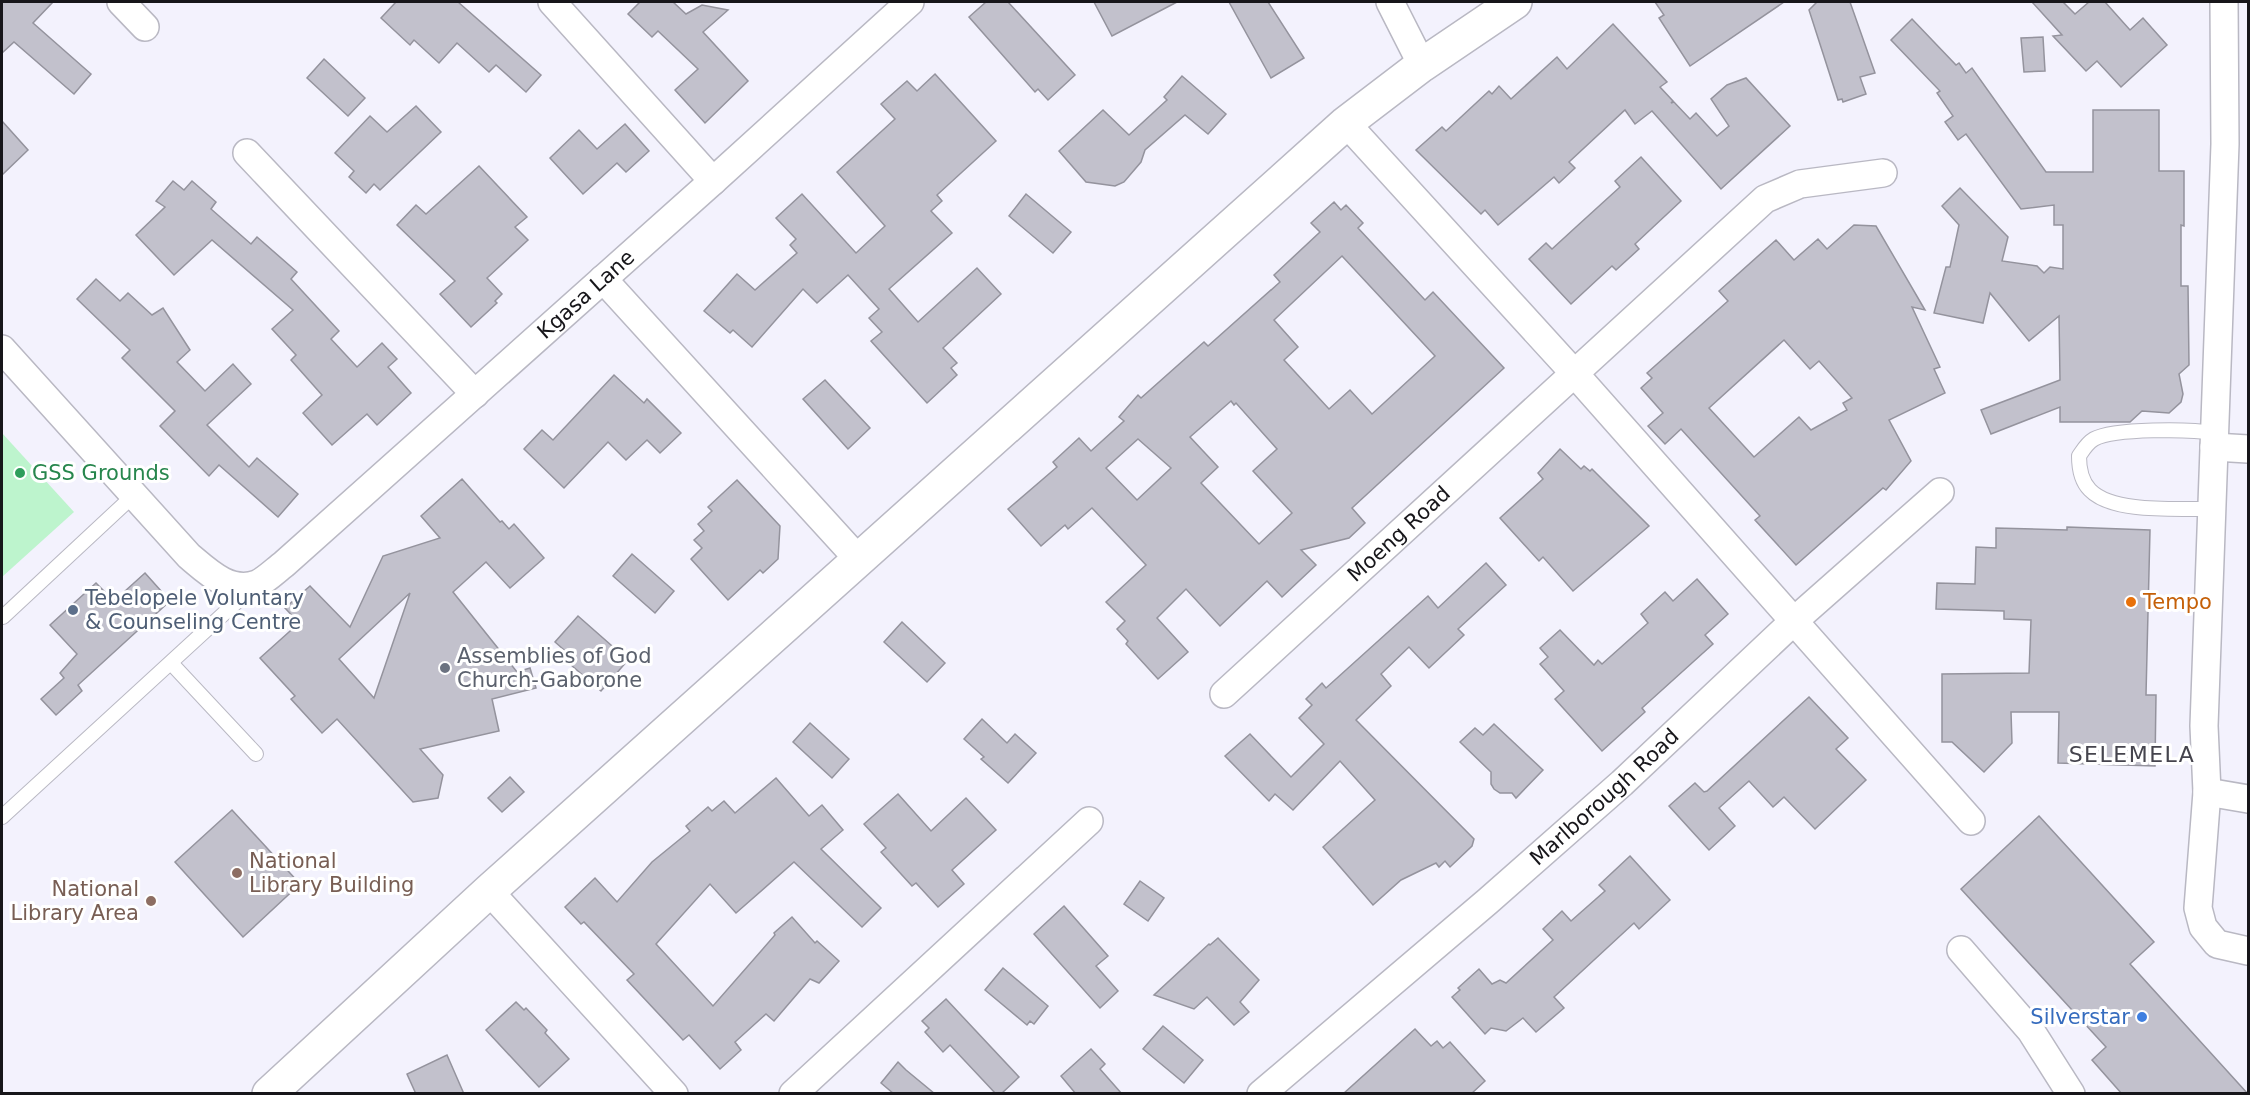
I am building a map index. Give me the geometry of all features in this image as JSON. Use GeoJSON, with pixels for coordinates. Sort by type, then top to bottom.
{"type":"FeatureCollection","features":[{"type":"Feature","properties":{"kind":"street"},"geometry":{"type":"LineString","coordinates":[[121,2],[145,27]]}},
{"type":"Feature","properties":{"kind":"street"},"geometry":{"type":"LineString","coordinates":[[552,2],[713,181]]}},
{"type":"Feature","properties":{"kind":"street","name":"Kgasa Lane"},"geometry":{"type":"LineString","coordinates":[[257,584],[284,564],[475,394],[910,2]]}},
{"type":"Feature","properties":{"kind":"street"},"geometry":{"type":"LineString","coordinates":[[1389,2],[1422,64]]}},
{"type":"Feature","properties":{"kind":"street"},"geometry":{"type":"LineString","coordinates":[[269,1094],[489,891],[858,558],[1346,123],[1422,64],[1515,2]]}},
{"type":"Feature","properties":{"kind":"street"},"geometry":{"type":"LineString","coordinates":[[2224,2],[2237,144],[2214,440],[2204,726],[2207,792],[2198,908],[2203,927],[2217,944],[2248,951]]}},
{"type":"Feature","properties":{"kind":"street"},"geometry":{"type":"LineString","coordinates":[[1346,123],[1575,374],[1971,821]]}},
{"type":"Feature","properties":{"kind":"street"},"geometry":{"type":"LineString","coordinates":[[247,153],[475,394]]}},
{"type":"Feature","properties":{"kind":"street","name":"Moeng Road"},"geometry":{"type":"LineString","coordinates":[[1224,694],[1765,199],[1800,184],[1883,173]]}},
{"type":"Feature","properties":{"kind":"street"},"geometry":{"type":"LineString","coordinates":[[603,279],[858,558]]}},
{"type":"Feature","properties":{"kind":"street"},"geometry":{"type":"LineString","coordinates":[[2,349],[189,556],[211,575],[235,587],[257,584]]}},
{"type":"Feature","properties":{"kind":"street"},"geometry":{"type":"LineString","coordinates":[[2214,440],[2248,449]]}},
{"type":"Feature","properties":{"kind":"street","name":"Marlborough Road"},"geometry":{"type":"LineString","coordinates":[[1261,1094],[1488,901],[1613,791],[1795,620],[1940,492]]}},
{"type":"Feature","properties":{"kind":"street"},"geometry":{"type":"LineString","coordinates":[[2207,792],[2248,799]]}},
{"type":"Feature","properties":{"kind":"street"},"geometry":{"type":"LineString","coordinates":[[793,1094],[1089,821]]}},
{"type":"Feature","properties":{"kind":"street"},"geometry":{"type":"LineString","coordinates":[[489,891],[674,1094]]}},
{"type":"Feature","properties":{"kind":"street"},"geometry":{"type":"LineString","coordinates":[[1961,950],[2031,1031],[2071,1094]]}},
{"type":"Feature","properties":{"kind":"lane"},"geometry":{"type":"LineString","coordinates":[[2212,509],[2132,506],[2110,501],[2091,492],[2083,482],[2079,456],[2095,438],[2119,434],[2174,429],[2214,440]]}},
{"type":"Feature","properties":{"kind":"lane"},"geometry":{"type":"LineString","coordinates":[[3,617],[135,494]]}},
{"type":"Feature","properties":{"kind":"lane"},"geometry":{"type":"LineString","coordinates":[[2,817],[257,584]]}},
{"type":"Feature","properties":{"kind":"lane"},"geometry":{"type":"LineString","coordinates":[[171,663],[256,754]]}},
{"type":"Feature","properties":{"kind":"green space","name":"GSS Grounds"},"geometry":{"type":"Polygon","coordinates":[[[2,433],[74,512],[2,577],[2,433]]]}},
{"type":"Feature","properties":{"kind":"building"},"geometry":{"type":"Polygon","coordinates":[[[2,2],[53,2],[33,23],[91,74],[74,94],[14,42],[2,53],[2,2]]]}},
{"type":"Feature","properties":{"kind":"building"},"geometry":{"type":"Polygon","coordinates":[[[396,2],[458,2],[541,75],[526,92],[496,65],[489,72],[457,43],[439,63],[414,40],[410,45],[381,18],[396,2]]]}},
{"type":"Feature","properties":{"kind":"building"},"geometry":{"type":"Polygon","coordinates":[[[640,2],[673,2],[686,14],[702,5],[728,10],[703,32],[748,81],[705,123],[675,90],[698,69],[658,31],[652,37],[628,14],[640,2]]]}},
{"type":"Feature","properties":{"kind":"building"},"geometry":{"type":"Polygon","coordinates":[[[986,2],[1008,2],[1075,75],[1048,100],[1038,89],[1035,92],[969,17],[986,2]]]}},
{"type":"Feature","properties":{"kind":"building"},"geometry":{"type":"Polygon","coordinates":[[[1094,2],[1177,2],[1112,36],[1094,2]]]}},
{"type":"Feature","properties":{"kind":"building"},"geometry":{"type":"Polygon","coordinates":[[[1229,2],[1268,2],[1304,58],[1271,78],[1229,2]]]}},
{"type":"Feature","properties":{"kind":"building"},"geometry":{"type":"Polygon","coordinates":[[[1655,2],[1784,2],[1690,66],[1659,18],[1664,15],[1655,2]]]}},
{"type":"Feature","properties":{"kind":"building"},"geometry":{"type":"Polygon","coordinates":[[[1817,2],[1850,2],[1875,73],[1860,77],[1866,94],[1843,102],[1842,99],[1838,100],[1809,10],[1817,2]]]}},
{"type":"Feature","properties":{"kind":"building"},"geometry":{"type":"Polygon","coordinates":[[[2032,2],[2063,2],[2075,14],[2089,2],[2105,2],[2130,30],[2143,18],[2167,45],[2121,87],[2097,61],[2086,71],[2053,36],[2062,35],[2032,2]]]}},
{"type":"Feature","properties":{"kind":"building"},"geometry":{"type":"Polygon","coordinates":[[[1912,19],[1956,65],[1959,63],[1966,73],[1972,68],[2046,172],[2093,172],[2093,110],[2159,110],[2159,171],[2184,171],[2181,286],[2188,286],[2189,365],[2179,374],[2183,394],[2181,402],[2169,413],[2142,411],[2130,422],[2060,422],[2060,407],[1991,434],[1981,410],[2060,380],[2059,316],[2029,341],[1990,293],[1983,323],[1934,313],[1946,267],[1950,267],[1959,225],[1942,206],[1960,188],[2008,237],[2002,261],[2037,266],[2044,273],[2050,267],[2063,269],[2063,225],[2054,225],[2054,205],[2021,209],[1966,134],[1958,140],[1945,122],[1953,116],[1937,93],[1940,91],[1891,40],[1912,19]]]}},
{"type":"Feature","properties":{"kind":"building"},"geometry":{"type":"Polygon","coordinates":[[[1613,24],[1667,82],[1660,87],[1673,101],[1671,103],[1674,102],[1690,119],[1696,113],[1717,136],[1729,126],[1711,99],[1727,85],[1746,78],[1790,126],[1721,189],[1652,111],[1635,124],[1625,110],[1569,162],[1575,168],[1559,183],[1554,177],[1498,225],[1485,210],[1481,214],[1416,150],[1442,127],[1446,131],[1489,91],[1492,94],[1499,86],[1511,99],[1557,57],[1567,69],[1613,24]]]}},
{"type":"Feature","properties":{"kind":"building"},"geometry":{"type":"Polygon","coordinates":[[[2043,37],[2045,71],[2024,72],[2021,38],[2043,37]]]}},
{"type":"Feature","properties":{"kind":"building"},"geometry":{"type":"Polygon","coordinates":[[[324,59],[365,98],[348,116],[307,78],[324,59]]]}},
{"type":"Feature","properties":{"kind":"building"},"geometry":{"type":"Polygon","coordinates":[[[935,74],[996,141],[937,195],[942,201],[931,211],[952,233],[889,289],[918,322],[977,268],[1001,294],[943,348],[957,363],[951,368],[957,375],[927,403],[871,341],[882,332],[869,318],[879,309],[848,275],[817,303],[803,289],[752,347],[733,330],[730,333],[704,311],[737,274],[755,290],[797,253],[790,245],[796,239],[776,218],[802,194],[856,253],[885,226],[837,172],[895,119],[881,104],[907,81],[917,91],[935,74]]]}},
{"type":"Feature","properties":{"kind":"building"},"geometry":{"type":"Polygon","coordinates":[[[1182,76],[1226,114],[1208,134],[1185,115],[1145,150],[1141,162],[1124,182],[1115,186],[1086,182],[1059,151],[1103,110],[1129,135],[1167,100],[1164,97],[1182,76]]]}},
{"type":"Feature","properties":{"kind":"building"},"geometry":{"type":"Polygon","coordinates":[[[416,106],[441,132],[380,190],[374,184],[366,193],[349,177],[354,171],[335,153],[370,116],[387,132],[416,106]]]}},
{"type":"Feature","properties":{"kind":"building"},"geometry":{"type":"Polygon","coordinates":[[[2,121],[28,150],[2,175],[2,121]]]}},
{"type":"Feature","properties":{"kind":"building"},"geometry":{"type":"Polygon","coordinates":[[[625,124],[649,151],[626,172],[617,163],[583,194],[550,158],[579,130],[597,149],[625,124]]]}},
{"type":"Feature","properties":{"kind":"building"},"geometry":{"type":"Polygon","coordinates":[[[1641,157],[1681,201],[1635,244],[1639,249],[1616,270],[1612,266],[1571,304],[1529,259],[1546,243],[1552,249],[1620,187],[1615,181],[1641,157]]]}},
{"type":"Feature","properties":{"kind":"building"},"geometry":{"type":"Polygon","coordinates":[[[479,166],[527,217],[515,227],[528,240],[487,278],[502,294],[495,301],[497,303],[471,327],[440,294],[455,281],[397,225],[416,205],[426,214],[479,166]]]}},
{"type":"Feature","properties":{"kind":"building"},"geometry":{"type":"Polygon","coordinates":[[[173,181],[184,190],[192,181],[216,202],[211,209],[251,244],[257,237],[297,272],[291,279],[339,331],[331,339],[357,367],[382,343],[397,359],[388,367],[411,393],[377,425],[367,414],[332,445],[303,413],[322,395],[291,360],[296,355],[272,329],[293,310],[212,240],[174,275],[136,235],[165,207],[156,201],[173,181]]]}},
{"type":"Feature","properties":{"kind":"building"},"geometry":{"type":"Polygon","coordinates":[[[1026,194],[1071,232],[1053,253],[1009,216],[1026,194]]]}},
{"type":"Feature","properties":{"kind":"building"},"geometry":{"type":"Polygon","coordinates":[[[1334,202],[1341,210],[1346,205],[1363,223],[1358,228],[1425,300],[1433,292],[1504,368],[1352,508],[1365,523],[1349,538],[1301,550],[1316,565],[1282,597],[1267,581],[1220,626],[1186,589],[1157,618],[1188,652],[1158,679],[1126,644],[1128,641],[1117,629],[1125,621],[1106,602],[1146,565],[1092,508],[1068,529],[1065,525],[1041,546],[1008,509],[1057,467],[1053,462],[1079,438],[1091,451],[1124,421],[1119,417],[1138,395],[1141,398],[1204,342],[1208,346],[1280,282],[1274,275],[1320,232],[1311,223],[1334,202]],[[1342,256],[1274,320],[1298,347],[1284,360],[1329,409],[1350,390],[1372,414],[1435,356],[1342,256]],[[1231,401],[1190,437],[1218,467],[1201,483],[1259,544],[1292,513],[1253,471],[1277,449],[1236,403],[1234,405],[1231,401]],[[1138,439],[1106,468],[1137,500],[1171,468],[1138,439]]]}},
{"type":"Feature","properties":{"kind":"building"},"geometry":{"type":"Polygon","coordinates":[[[1854,225],[1876,226],[1925,310],[1912,307],[1940,367],[1934,369],[1945,393],[1889,420],[1911,461],[1886,490],[1883,488],[1796,565],[1755,520],[1760,516],[1681,429],[1665,444],[1648,426],[1663,413],[1641,388],[1652,378],[1647,373],[1728,301],[1719,291],[1776,240],[1794,260],[1818,239],[1827,249],[1854,225]],[[1784,340],[1709,408],[1754,457],[1799,417],[1811,430],[1847,410],[1843,403],[1852,398],[1819,361],[1810,369],[1784,340]]]}},
{"type":"Feature","properties":{"kind":"building"},"geometry":{"type":"Polygon","coordinates":[[[96,279],[120,301],[128,293],[152,315],[163,308],[190,350],[177,362],[205,391],[233,364],[251,384],[207,425],[249,467],[257,458],[298,494],[278,517],[219,465],[209,476],[160,426],[175,411],[122,358],[130,350],[77,299],[96,279]]]}},
{"type":"Feature","properties":{"kind":"building"},"geometry":{"type":"Polygon","coordinates":[[[614,375],[644,403],[647,399],[681,433],[660,453],[647,440],[626,460],[608,442],[564,488],[524,449],[542,430],[553,440],[614,375]]]}},
{"type":"Feature","properties":{"kind":"building"},"geometry":{"type":"Polygon","coordinates":[[[825,380],[870,428],[848,449],[803,399],[825,380]]]}},
{"type":"Feature","properties":{"kind":"building"},"geometry":{"type":"Polygon","coordinates":[[[1560,449],[1581,469],[1584,466],[1590,471],[1592,469],[1649,526],[1573,591],[1543,557],[1539,561],[1500,518],[1543,479],[1538,473],[1560,449]]]}},
{"type":"Feature","properties":{"kind":"building"},"geometry":{"type":"Polygon","coordinates":[[[462,479],[500,522],[502,521],[509,529],[514,524],[544,558],[510,588],[486,562],[453,592],[517,672],[530,668],[536,688],[492,699],[499,731],[420,749],[443,775],[438,798],[413,802],[337,719],[322,733],[291,699],[295,696],[260,658],[299,623],[285,608],[310,586],[350,627],[383,556],[440,538],[421,516],[462,479]],[[410,593],[339,659],[374,698],[410,593]]]}},
{"type":"Feature","properties":{"kind":"building"},"geometry":{"type":"Polygon","coordinates":[[[737,480],[780,526],[778,559],[763,573],[760,570],[728,600],[691,559],[702,548],[694,540],[704,531],[698,524],[712,511],[708,507],[737,480]]]}},
{"type":"Feature","properties":{"kind":"building"},"geometry":{"type":"Polygon","coordinates":[[[2067,527],[2150,530],[2146,695],[2156,695],[2155,766],[2058,763],[2059,712],[2011,712],[2012,743],[1984,772],[1952,742],[1942,742],[1942,674],[2029,673],[2031,620],[2004,619],[2004,611],[1936,609],[1937,583],[1975,584],[1976,547],[1996,548],[1996,528],[2067,530],[2067,527]]]}},
{"type":"Feature","properties":{"kind":"building"},"geometry":{"type":"Polygon","coordinates":[[[632,554],[674,591],[655,613],[613,576],[632,554]]]}},
{"type":"Feature","properties":{"kind":"building"},"geometry":{"type":"Polygon","coordinates":[[[1486,563],[1506,585],[1458,629],[1464,635],[1429,668],[1409,647],[1381,674],[1391,686],[1356,720],[1474,839],[1472,846],[1450,867],[1445,861],[1439,867],[1436,863],[1401,880],[1373,905],[1323,847],[1375,800],[1340,761],[1293,810],[1275,794],[1269,801],[1225,756],[1250,734],[1291,777],[1324,744],[1299,718],[1312,705],[1306,699],[1322,683],[1326,688],[1428,596],[1438,608],[1486,563]]]}},
{"type":"Feature","properties":{"kind":"building"},"geometry":{"type":"Polygon","coordinates":[[[145,573],[170,601],[78,685],[82,691],[56,715],[41,699],[64,678],[60,673],[77,654],[50,625],[96,583],[114,601],[145,573]]]}},
{"type":"Feature","properties":{"kind":"building"},"geometry":{"type":"Polygon","coordinates":[[[1697,579],[1728,614],[1705,635],[1713,644],[1642,708],[1645,712],[1602,751],[1555,699],[1564,691],[1540,664],[1548,657],[1540,648],[1560,630],[1594,665],[1598,660],[1602,664],[1648,623],[1641,614],[1665,592],[1673,601],[1697,579]]]}},
{"type":"Feature","properties":{"kind":"building"},"geometry":{"type":"Polygon","coordinates":[[[578,616],[628,660],[601,691],[563,658],[571,656],[555,642],[578,616]]]}},
{"type":"Feature","properties":{"kind":"building"},"geometry":{"type":"Polygon","coordinates":[[[902,622],[945,663],[927,682],[884,642],[902,622]]]}},
{"type":"Feature","properties":{"kind":"building"},"geometry":{"type":"Polygon","coordinates":[[[1809,697],[1848,738],[1836,749],[1866,780],[1815,829],[1784,797],[1773,807],[1749,781],[1719,808],[1735,826],[1709,850],[1669,806],[1695,783],[1704,792],[1707,791],[1809,697]]]}},
{"type":"Feature","properties":{"kind":"building"},"geometry":{"type":"Polygon","coordinates":[[[982,719],[1007,743],[1015,734],[1036,753],[1008,783],[981,759],[984,757],[964,739],[982,719]]]}},
{"type":"Feature","properties":{"kind":"building"},"geometry":{"type":"Polygon","coordinates":[[[810,723],[849,759],[832,778],[793,742],[810,723]]]}},
{"type":"Feature","properties":{"kind":"building"},"geometry":{"type":"Polygon","coordinates":[[[1494,724],[1543,770],[1516,798],[1512,793],[1500,793],[1494,789],[1491,784],[1491,772],[1460,742],[1475,728],[1483,735],[1494,724]]]}},
{"type":"Feature","properties":{"kind":"building"},"geometry":{"type":"Polygon","coordinates":[[[510,777],[524,792],[502,812],[488,798],[510,777]]]}},
{"type":"Feature","properties":{"kind":"building"},"geometry":{"type":"Polygon","coordinates":[[[776,778],[809,816],[822,805],[843,830],[821,849],[881,908],[862,927],[794,862],[736,913],[710,884],[656,944],[713,1006],[775,935],[774,933],[792,917],[815,943],[817,941],[839,961],[819,983],[810,979],[774,1021],[766,1014],[735,1042],[741,1050],[720,1069],[689,1035],[683,1040],[627,980],[634,974],[584,922],[581,924],[565,907],[595,878],[617,902],[652,862],[690,831],[686,826],[708,807],[712,811],[724,801],[735,813],[776,778]]]}},
{"type":"Feature","properties":{"kind":"building"},"geometry":{"type":"Polygon","coordinates":[[[898,794],[931,831],[966,798],[996,830],[952,870],[964,884],[938,907],[916,883],[912,886],[881,852],[886,848],[864,824],[898,794]]]}},
{"type":"Feature","properties":{"kind":"building","name":"National Library Building"},"geometry":{"type":"Polygon","coordinates":[[[232,810],[300,884],[243,937],[175,862],[232,810]]]}},
{"type":"Feature","properties":{"kind":"building"},"geometry":{"type":"Polygon","coordinates":[[[2039,816],[2154,942],[2130,964],[2248,1094],[2122,1094],[2092,1060],[2106,1047],[1961,889],[2039,816]]]}},
{"type":"Feature","properties":{"kind":"building"},"geometry":{"type":"Polygon","coordinates":[[[1630,856],[1670,900],[1639,929],[1634,923],[1554,997],[1564,1008],[1536,1032],[1523,1018],[1506,1031],[1491,1028],[1485,1034],[1452,997],[1460,990],[1458,988],[1479,969],[1492,984],[1500,980],[1506,983],[1553,940],[1543,929],[1562,911],[1571,921],[1605,891],[1599,885],[1630,856]]]}},
{"type":"Feature","properties":{"kind":"building"},"geometry":{"type":"Polygon","coordinates":[[[1140,881],[1164,898],[1148,921],[1124,904],[1140,881]]]}},
{"type":"Feature","properties":{"kind":"building"},"geometry":{"type":"Polygon","coordinates":[[[1064,906],[1108,956],[1096,966],[1118,991],[1100,1008],[1034,934],[1064,906]]]}},
{"type":"Feature","properties":{"kind":"building"},"geometry":{"type":"Polygon","coordinates":[[[1218,938],[1259,980],[1240,1002],[1249,1012],[1234,1025],[1207,997],[1194,1009],[1154,995],[1218,938]]]}},
{"type":"Feature","properties":{"kind":"building"},"geometry":{"type":"Polygon","coordinates":[[[1003,968],[1048,1006],[1034,1024],[1030,1021],[1027,1025],[985,990],[1003,968]]]}},
{"type":"Feature","properties":{"kind":"building"},"geometry":{"type":"Polygon","coordinates":[[[946,999],[1019,1077],[1001,1094],[996,1094],[950,1045],[943,1052],[925,1032],[929,1028],[922,1021],[946,999]]]}},
{"type":"Feature","properties":{"kind":"building"},"geometry":{"type":"Polygon","coordinates":[[[516,1002],[524,1010],[526,1008],[547,1030],[545,1033],[569,1059],[539,1087],[486,1030],[516,1002]]]}},
{"type":"Feature","properties":{"kind":"building"},"geometry":{"type":"Polygon","coordinates":[[[1163,1026],[1203,1060],[1184,1083],[1143,1049],[1163,1026]]]}},
{"type":"Feature","properties":{"kind":"building"},"geometry":{"type":"Polygon","coordinates":[[[1415,1029],[1431,1046],[1437,1041],[1443,1048],[1450,1042],[1485,1081],[1471,1094],[1343,1094],[1415,1029]]]}},
{"type":"Feature","properties":{"kind":"building"},"geometry":{"type":"Polygon","coordinates":[[[1091,1049],[1105,1064],[1100,1069],[1122,1094],[1076,1094],[1061,1076],[1091,1049]]]}},
{"type":"Feature","properties":{"kind":"building"},"geometry":{"type":"Polygon","coordinates":[[[447,1055],[464,1094],[416,1094],[407,1074],[447,1055]]]}},
{"type":"Feature","properties":{"kind":"building"},"geometry":{"type":"Polygon","coordinates":[[[898,1062],[935,1094],[894,1094],[881,1083],[898,1062]]]}},
{"type":"Feature","properties":{"kind":"place","name":"GSS Grounds"},"geometry":{"type":"Point","coordinates":[20,473]}},
{"type":"Feature","properties":{"kind":"place","name":"Tempo"},"geometry":{"type":"Point","coordinates":[2131,602]}},
{"type":"Feature","properties":{"kind":"place","name":"Tebelopele Voluntary & Counseling Centre"},"geometry":{"type":"Point","coordinates":[73,610]}},
{"type":"Feature","properties":{"kind":"place","name":"Assemblies of God Church-Gaborone"},"geometry":{"type":"Point","coordinates":[445,668]}},
{"type":"Feature","properties":{"kind":"place","name":"National Library Building"},"geometry":{"type":"Point","coordinates":[237,873]}},
{"type":"Feature","properties":{"kind":"place","name":"National Library Area"},"geometry":{"type":"Point","coordinates":[151,901]}},
{"type":"Feature","properties":{"kind":"place","name":"Silverstar"},"geometry":{"type":"Point","coordinates":[2142,1017]}},
{"type":"Feature","properties":{"kind":"district","name":"SELEMELA"},"geometry":{"type":"Point","coordinates":[2132,754]}}]}
